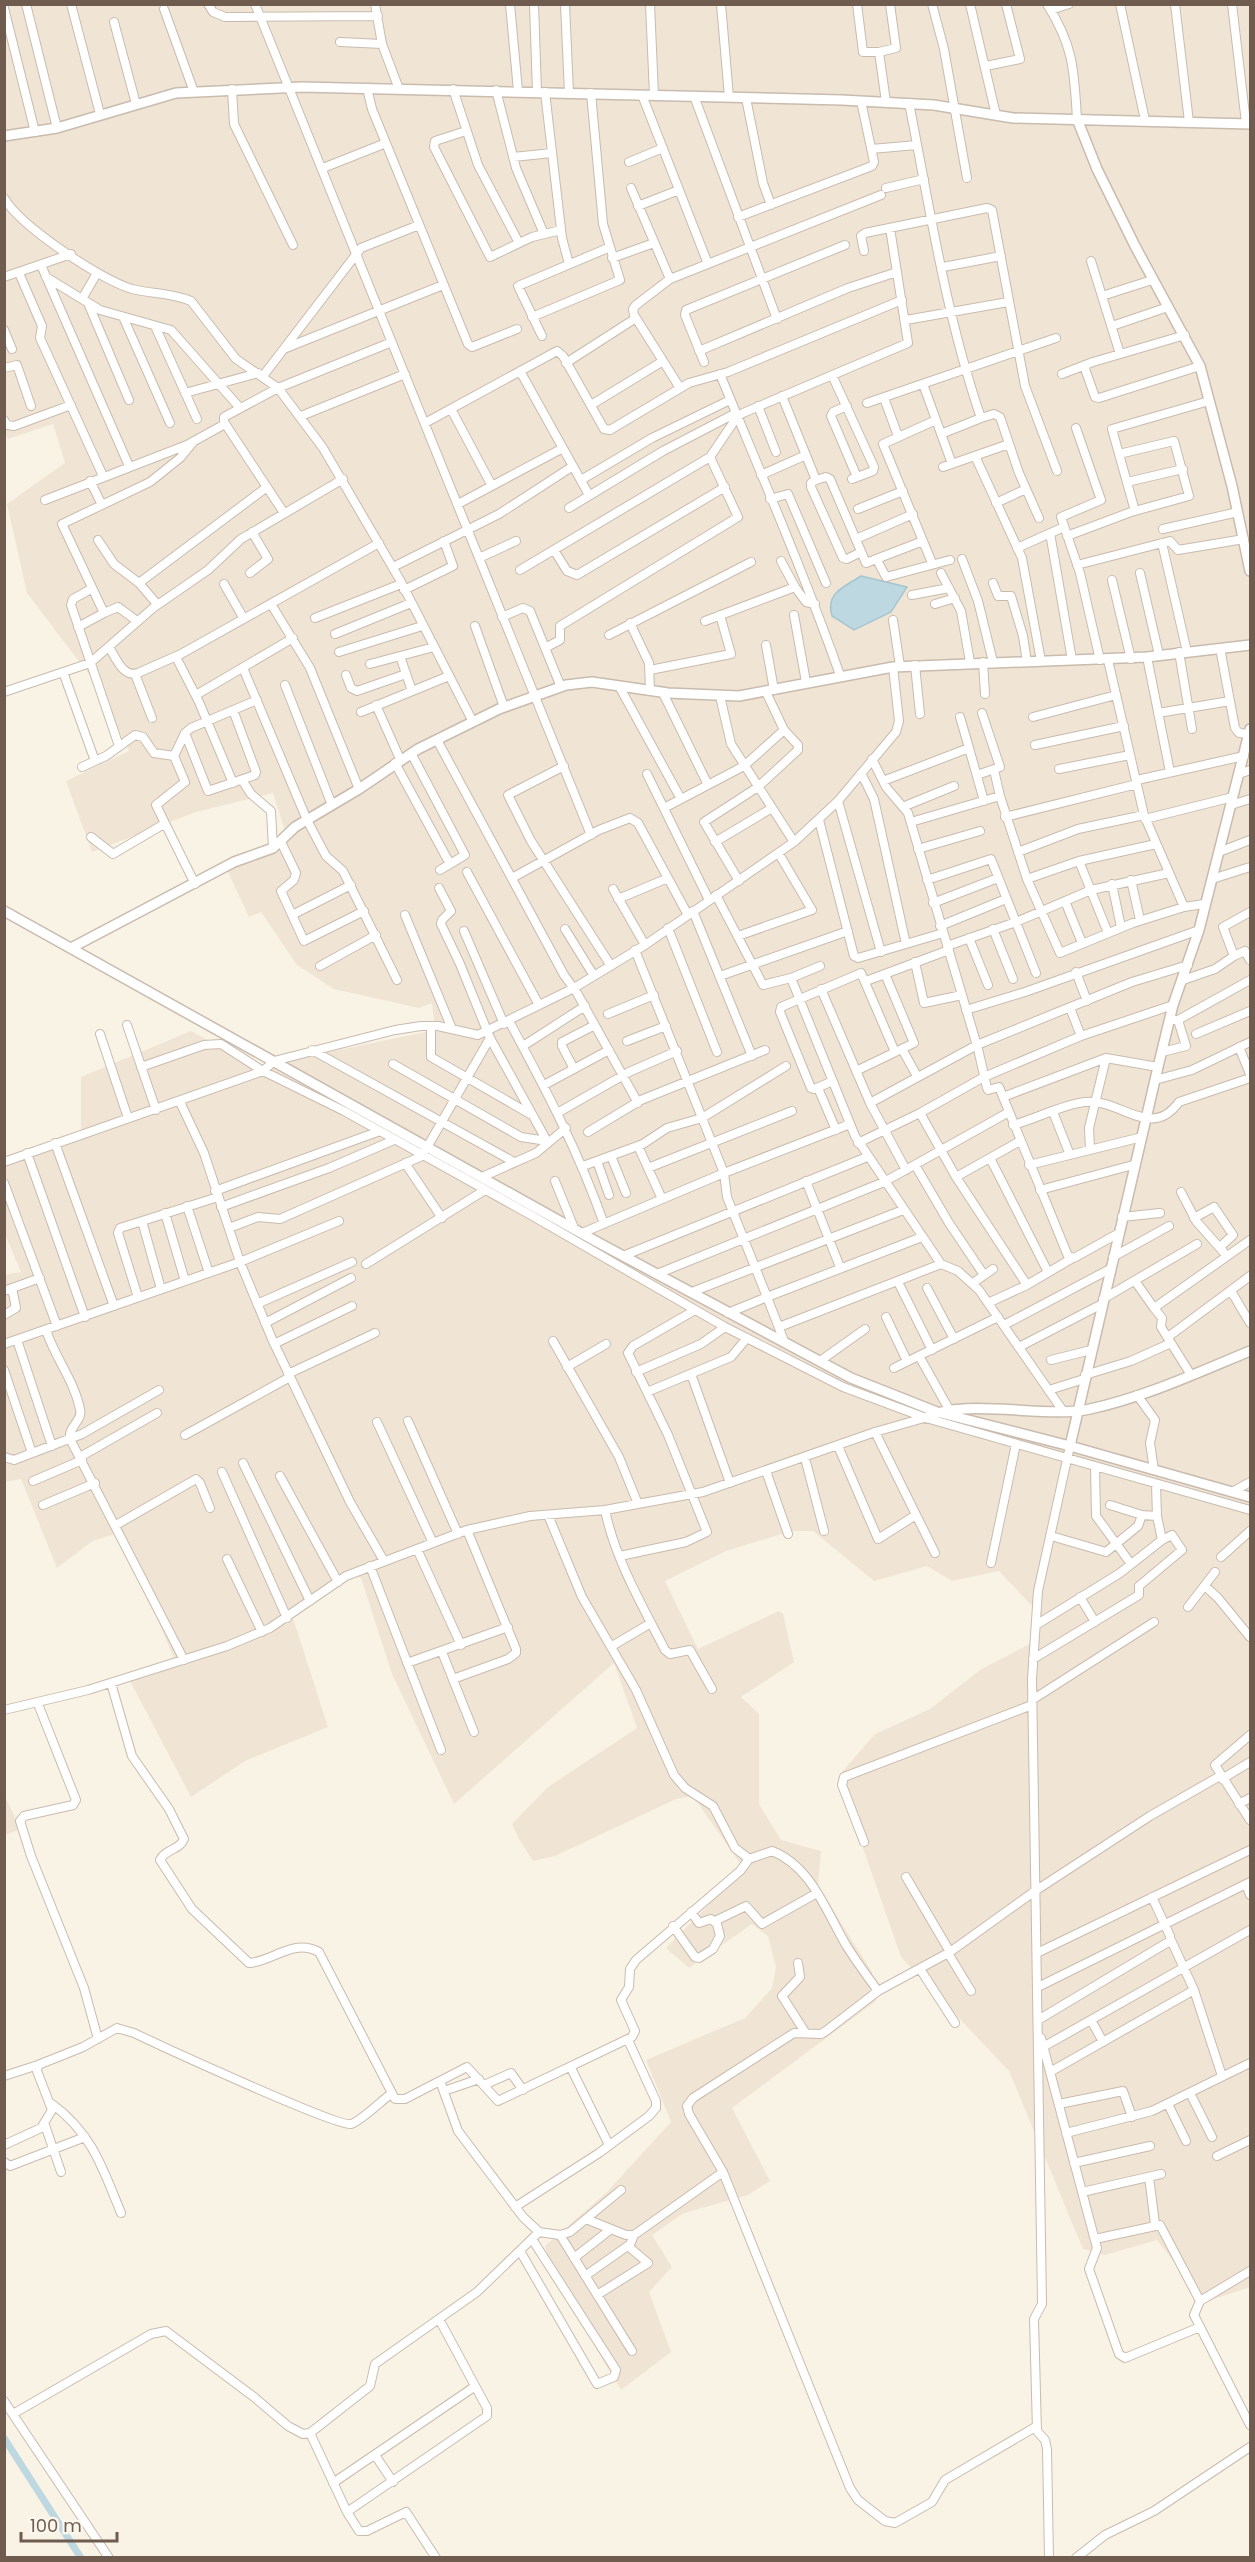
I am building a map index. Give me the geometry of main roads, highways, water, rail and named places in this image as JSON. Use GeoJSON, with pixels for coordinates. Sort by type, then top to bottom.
{"type":"FeatureCollection","features":[{"type":"Feature","properties":{"kind":"water"},"geometry":{"type":"Polygon","coordinates":[[[861,576],[907,587],[891,612],[854,630],[832,616],[831,602],[837,592],[861,576]]]}},
{"type":"Feature","properties":{"kind":"waterway"},"geometry":{"type":"LineString","coordinates":[[4,2438],[81,2558]]}}]}
